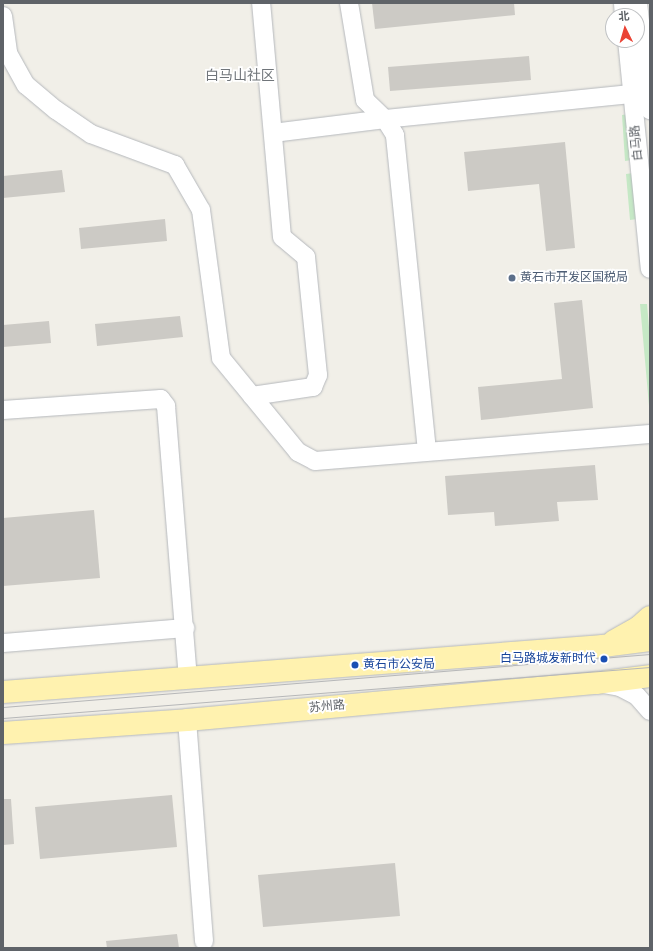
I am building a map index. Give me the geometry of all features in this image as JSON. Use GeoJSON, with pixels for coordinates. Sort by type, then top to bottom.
{"type":"FeatureCollection","features":[{"type":"Feature","properties":{"kind":"main road"},"geometry":{"type":"LineString","coordinates":[[603,646],[639,627],[650,617]]}},
{"type":"Feature","properties":{"kind":"main road"},"geometry":{"type":"LineString","coordinates":[[3,692],[603,646],[650,640]]}},
{"type":"Feature","properties":{"kind":"main road","name":"苏州路"},"geometry":{"type":"LineString","coordinates":[[3,733],[186,720],[596,683],[650,676]]}},
{"type":"Feature","properties":{"kind":"street"},"geometry":{"type":"LineString","coordinates":[[252,396],[313,387],[318,376],[306,257],[282,237],[261,3]]}},
{"type":"Feature","properties":{"kind":"street"},"geometry":{"type":"LineString","coordinates":[[349,3],[365,100],[385,119],[395,134],[427,451]]}},
{"type":"Feature","properties":{"kind":"street","name":"白马路"},"geometry":{"type":"LineString","coordinates":[[638,3],[650,110]]}},
{"type":"Feature","properties":{"kind":"street"},"geometry":{"type":"LineString","coordinates":[[3,16],[8,53],[26,85],[56,110],[91,134],[175,164],[201,210],[221,358],[298,452],[315,461],[650,434]]}},
{"type":"Feature","properties":{"kind":"street","name":"白马路"},"geometry":{"type":"LineString","coordinates":[[628,48],[650,269]]}},
{"type":"Feature","properties":{"kind":"street"},"geometry":{"type":"LineString","coordinates":[[273,133],[385,119],[632,94]]}},
{"type":"Feature","properties":{"kind":"street"},"geometry":{"type":"LineString","coordinates":[[3,410],[161,399],[166,406],[188,678]]}},
{"type":"Feature","properties":{"kind":"street"},"geometry":{"type":"LineString","coordinates":[[3,643],[185,628]]}},
{"type":"Feature","properties":{"kind":"street"},"geometry":{"type":"LineString","coordinates":[[596,683],[620,688],[637,696],[650,711]]}},
{"type":"Feature","properties":{"kind":"street"},"geometry":{"type":"LineString","coordinates":[[186,720],[204,941]]}},
{"type":"Feature","properties":{"kind":"green space"},"geometry":{"type":"Polygon","coordinates":[[[629,114],[632,160],[625,161],[622,115],[629,114]]]}},
{"type":"Feature","properties":{"kind":"green space"},"geometry":{"type":"Polygon","coordinates":[[[633,173],[637,219],[630,220],[626,174],[633,173]]]}},
{"type":"Feature","properties":{"kind":"green space"},"geometry":{"type":"Polygon","coordinates":[[[640,304],[647,304],[650,339],[650,417],[640,304]]]}},
{"type":"Feature","properties":{"kind":"building"},"geometry":{"type":"Polygon","coordinates":[[[372,3],[514,3],[515,15],[375,29],[372,3]]]}},
{"type":"Feature","properties":{"kind":"building"},"geometry":{"type":"Polygon","coordinates":[[[529,56],[531,80],[390,91],[388,67],[529,56]]]}},
{"type":"Feature","properties":{"kind":"building"},"geometry":{"type":"Polygon","coordinates":[[[565,142],[575,248],[546,251],[539,184],[468,191],[464,152],[565,142]]]}},
{"type":"Feature","properties":{"kind":"building"},"geometry":{"type":"Polygon","coordinates":[[[62,170],[65,192],[3,198],[3,176],[62,170]]]}},
{"type":"Feature","properties":{"kind":"building"},"geometry":{"type":"Polygon","coordinates":[[[165,219],[167,241],[81,249],[79,228],[165,219]]]}},
{"type":"Feature","properties":{"kind":"building"},"geometry":{"type":"Polygon","coordinates":[[[582,300],[593,408],[481,420],[478,387],[562,379],[554,303],[582,300]]]}},
{"type":"Feature","properties":{"kind":"building"},"geometry":{"type":"Polygon","coordinates":[[[180,316],[183,337],[97,346],[95,324],[180,316]]]}},
{"type":"Feature","properties":{"kind":"building"},"geometry":{"type":"Polygon","coordinates":[[[49,321],[51,343],[3,347],[3,325],[49,321]]]}},
{"type":"Feature","properties":{"kind":"building"},"geometry":{"type":"Polygon","coordinates":[[[595,465],[598,500],[557,502],[559,521],[495,526],[494,512],[448,515],[445,476],[595,465]]]}},
{"type":"Feature","properties":{"kind":"building"},"geometry":{"type":"Polygon","coordinates":[[[94,510],[100,578],[3,586],[3,518],[94,510]]]}},
{"type":"Feature","properties":{"kind":"building"},"geometry":{"type":"Polygon","coordinates":[[[172,795],[177,847],[40,859],[35,807],[172,795]]]}},
{"type":"Feature","properties":{"kind":"building"},"geometry":{"type":"Polygon","coordinates":[[[3,799],[11,799],[14,844],[3,845],[3,799]]]}},
{"type":"Feature","properties":{"kind":"building"},"geometry":{"type":"Polygon","coordinates":[[[395,863],[400,916],[263,927],[258,875],[395,863]]]}},
{"type":"Feature","properties":{"kind":"building"},"geometry":{"type":"Polygon","coordinates":[[[177,934],[179,948],[107,948],[106,941],[177,934]]]}},
{"type":"Feature","properties":{"kind":"tram line"},"geometry":{"type":"LineString","coordinates":[[3,707],[650,654]]}},
{"type":"Feature","properties":{"kind":"tram line"},"geometry":{"type":"LineString","coordinates":[[3,718],[650,667]]}},
{"type":"Feature","properties":{"kind":"place","name":"黄石市开发区国税局"},"geometry":{"type":"Point","coordinates":[512,278]}},
{"type":"Feature","properties":{"kind":"place","name":"白马路城发新时代"},"geometry":{"type":"Point","coordinates":[604,659]}},
{"type":"Feature","properties":{"kind":"place","name":"黄石市公安局"},"geometry":{"type":"Point","coordinates":[355,665]}},
{"type":"Feature","properties":{"kind":"district","name":"白马山社区"},"geometry":{"type":"Point","coordinates":[240,75]}}]}
